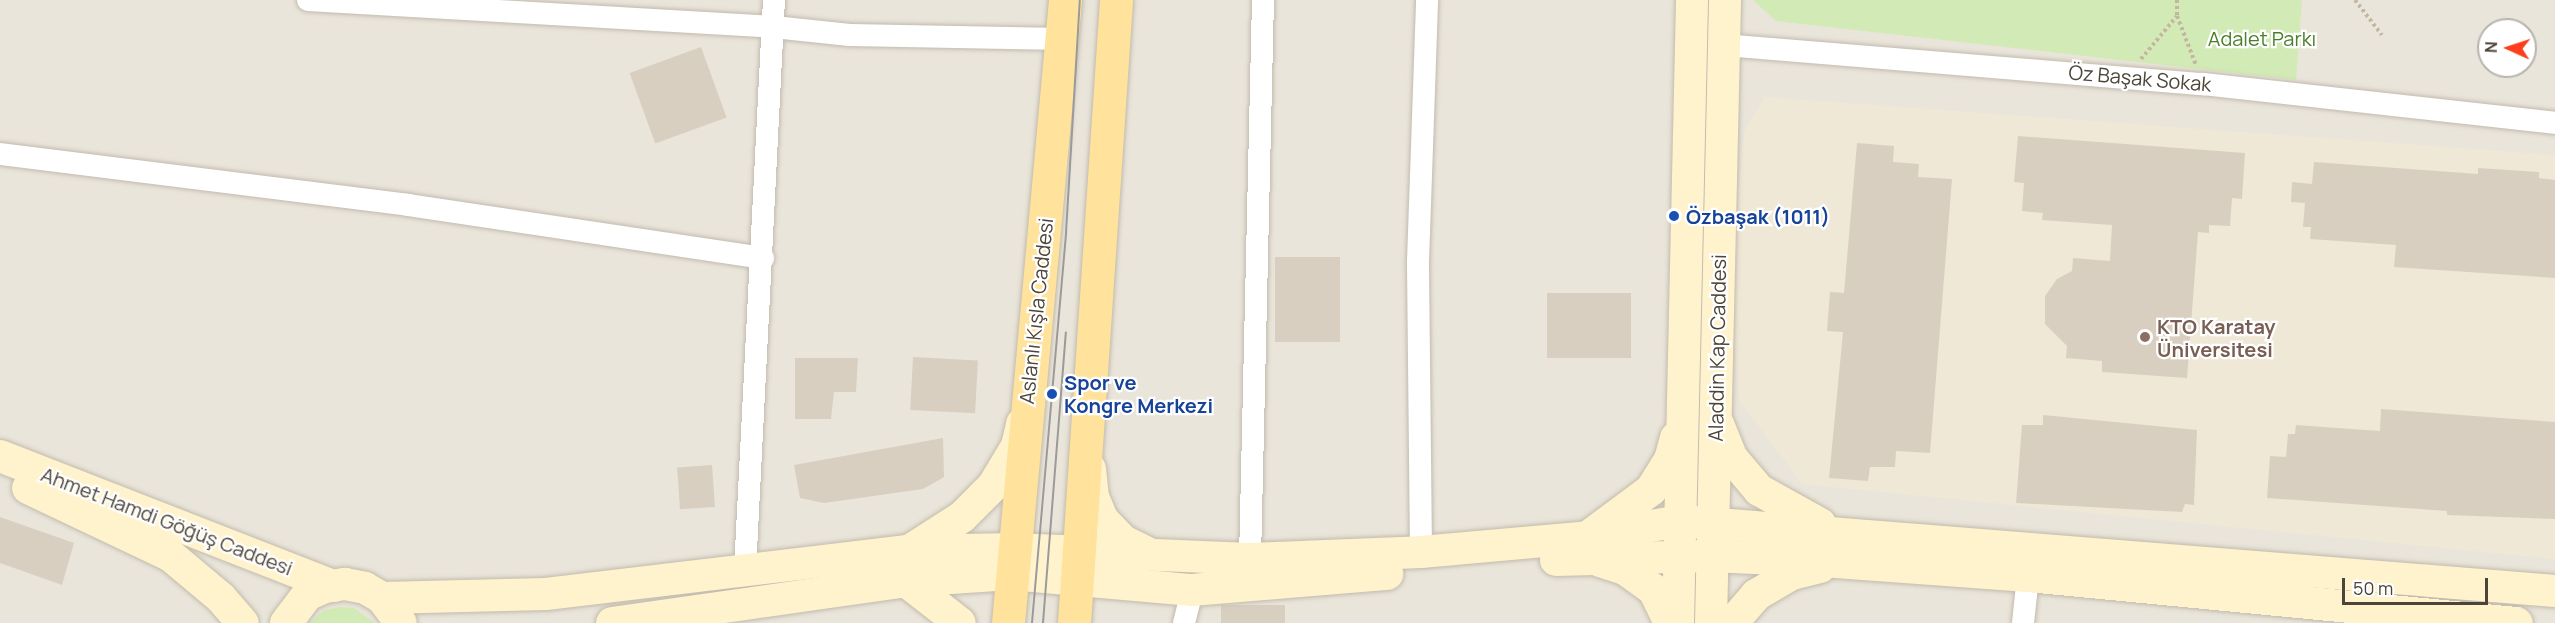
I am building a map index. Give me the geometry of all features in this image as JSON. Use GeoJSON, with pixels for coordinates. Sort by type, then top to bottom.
{"type":"FeatureCollection","features":[{"type":"Feature","properties":{"kind":"main road","name":"Aslanlı Kışla Caddesi"},"geometry":{"type":"LineString","coordinates":[[1008,623],[1065,0]]}},
{"type":"Feature","properties":{"kind":"main road"},"geometry":{"type":"LineString","coordinates":[[1074,623],[1088,452],[1116,0]]}},
{"type":"Feature","properties":{"kind":"street"},"geometry":{"type":"LineString","coordinates":[[309,0],[774,27],[850,35],[1062,39]]}},
{"type":"Feature","properties":{"kind":"street"},"geometry":{"type":"LineString","coordinates":[[745,570],[763,258],[774,0]]}},
{"type":"Feature","properties":{"kind":"street"},"geometry":{"type":"LineString","coordinates":[[1250,559],[1263,0]]}},
{"type":"Feature","properties":{"kind":"street"},"geometry":{"type":"LineString","coordinates":[[1421,552],[1418,261],[1427,0]]}},
{"type":"Feature","properties":{"kind":"street","name":"Aladdin Kap Caddesi"},"geometry":{"type":"LineString","coordinates":[[1678,623],[1692,0]]}},
{"type":"Feature","properties":{"kind":"street","name":"Aladdin Kap Caddesi"},"geometry":{"type":"LineString","coordinates":[[1711,623],[1725,0]]}},
{"type":"Feature","properties":{"kind":"street","name":"Öz Başak Sokak"},"geometry":{"type":"LineString","coordinates":[[1724,45],[2203,84],[2555,123]]}},
{"type":"Feature","properties":{"kind":"street"},"geometry":{"type":"LineString","coordinates":[[0,154],[408,205],[763,258]]}},
{"type":"Feature","properties":{"kind":"street"},"geometry":{"type":"LineString","coordinates":[[612,623],[907,566],[993,486],[1017,446],[1027,406]]}},
{"type":"Feature","properties":{"kind":"street"},"geometry":{"type":"LineString","coordinates":[[1588,547],[1651,490],[1670,460],[1683,416]]}},
{"type":"Feature","properties":{"kind":"street"},"geometry":{"type":"LineString","coordinates":[[1716,418],[1732,458],[1759,490],[1797,514],[1838,531]]}},
{"type":"Feature","properties":{"kind":"street"},"geometry":{"type":"LineString","coordinates":[[1088,452],[1093,497],[1103,520],[1123,541],[1156,557]]}},
{"type":"Feature","properties":{"kind":"street","name":"Ahmet Hamdi Göğüş Caddesi"},"geometry":{"type":"LineString","coordinates":[[0,456],[334,586]]}},
{"type":"Feature","properties":{"kind":"street"},"geometry":{"type":"LineString","coordinates":[[0,475],[171,556],[221,597],[243,623]]}},
{"type":"Feature","properties":{"kind":"street"},"geometry":{"type":"LineString","coordinates":[[382,598],[546,594],[745,570],[1013,562],[1079,568],[1192,590],[1588,547],[1680,521],[1838,531],[2555,591]]}},
{"type":"Feature","properties":{"kind":"street"},"geometry":{"type":"LineString","coordinates":[[1588,547],[1654,590],[1670,623]]}},
{"type":"Feature","properties":{"kind":"street"},"geometry":{"type":"LineString","coordinates":[[1079,568],[1156,557],[1250,559],[1588,547],[1679,556],[1836,562],[2028,576],[2394,620],[2517,623]]}},
{"type":"Feature","properties":{"kind":"street"},"geometry":{"type":"LineString","coordinates":[[1732,623],[1756,595],[1792,574],[1836,562]]}},
{"type":"Feature","properties":{"kind":"street"},"geometry":{"type":"LineString","coordinates":[[907,566],[960,623]]}},
{"type":"Feature","properties":{"kind":"street"},"geometry":{"type":"LineString","coordinates":[[2023,623],[2028,576]]}},
{"type":"Feature","properties":{"kind":"street"},"geometry":{"type":"LineString","coordinates":[[286,623],[307,595],[334,586],[365,588],[382,598],[401,623]]}},
{"type":"Feature","properties":{"kind":"street"},"geometry":{"type":"LineString","coordinates":[[1184,623],[1192,590]]}},
{"type":"Feature","properties":{"kind":"path"},"geometry":{"type":"LineString","coordinates":[[2177,0],[2176,16],[2203,84]]}},
{"type":"Feature","properties":{"kind":"path"},"geometry":{"type":"LineString","coordinates":[[2355,0],[2382,34]]}},
{"type":"Feature","properties":{"kind":"path"},"geometry":{"type":"LineString","coordinates":[[2126,77],[2176,16]]}},
{"type":"Feature","properties":{"kind":"shaded area"},"geometry":{"type":"Polygon","coordinates":[[[0,0],[2555,0],[2555,623],[0,623],[0,0]]]}},
{"type":"Feature","properties":{"kind":"shaded area","name":"KTO Karatay Üniversitesi"},"geometry":{"type":"Polygon","coordinates":[[[1765,97],[2555,155],[2555,559],[1802,484],[1739,400],[1729,275],[1744,132],[1765,97]]]}},
{"type":"Feature","properties":{"kind":"green space","name":"Adalet Parkı"},"geometry":{"type":"Polygon","coordinates":[[[1753,0],[2302,0],[2296,80],[1776,21],[1753,0]]]}},
{"type":"Feature","properties":{"kind":"green space"},"geometry":{"type":"Polygon","coordinates":[[[340,607],[354,608],[375,623],[309,623],[325,610],[340,607]]]}},
{"type":"Feature","properties":{"kind":"building"},"geometry":{"type":"Polygon","coordinates":[[[701,47],[727,117],[655,143],[630,73],[701,47]]]}},
{"type":"Feature","properties":{"kind":"building"},"geometry":{"type":"Polygon","coordinates":[[[2018,136],[2245,153],[2242,199],[2232,198],[2230,226],[2209,225],[2209,233],[2198,232],[2187,378],[2102,372],[2102,361],[2066,358],[2067,346],[2045,324],[2045,296],[2057,279],[2072,271],[2073,258],[2110,261],[2112,225],[2042,220],[2043,213],[2022,211],[2024,183],[2014,182],[2018,136]]]}},
{"type":"Feature","properties":{"kind":"building"},"geometry":{"type":"Polygon","coordinates":[[[1857,143],[1894,146],[1893,162],[1919,164],[1918,177],[1952,179],[1930,453],[1896,451],[1895,467],[1870,467],[1868,481],[1829,478],[1843,332],[1827,331],[1830,292],[1844,293],[1857,143]]]}},
{"type":"Feature","properties":{"kind":"building"},"geometry":{"type":"Polygon","coordinates":[[[2314,162],[2478,174],[2478,168],[2539,172],[2539,178],[2555,180],[2555,278],[2394,267],[2396,245],[2310,239],[2311,227],[2303,227],[2305,203],[2291,202],[2292,182],[2312,184],[2314,162]]]}},
{"type":"Feature","properties":{"kind":"building"},"geometry":{"type":"Polygon","coordinates":[[[1275,257],[1340,257],[1340,342],[1275,342],[1275,257]]]}},
{"type":"Feature","properties":{"kind":"building"},"geometry":{"type":"Polygon","coordinates":[[[1547,293],[1631,293],[1631,358],[1547,358],[1547,293]]]}},
{"type":"Feature","properties":{"kind":"building"},"geometry":{"type":"Polygon","coordinates":[[[913,357],[978,360],[975,413],[910,410],[913,357]]]}},
{"type":"Feature","properties":{"kind":"building"},"geometry":{"type":"Polygon","coordinates":[[[795,358],[858,358],[856,392],[834,392],[831,419],[795,419],[795,358]]]}},
{"type":"Feature","properties":{"kind":"building"},"geometry":{"type":"Polygon","coordinates":[[[2381,409],[2555,422],[2555,519],[2447,515],[2447,511],[2267,498],[2270,456],[2286,457],[2288,434],[2295,434],[2296,425],[2380,431],[2381,409]]]}},
{"type":"Feature","properties":{"kind":"building"},"geometry":{"type":"Polygon","coordinates":[[[2043,415],[2197,430],[2194,505],[2185,504],[2182,512],[2016,503],[2022,425],[2043,425],[2043,415]]]}},
{"type":"Feature","properties":{"kind":"building"},"geometry":{"type":"Polygon","coordinates":[[[943,438],[944,477],[923,489],[824,503],[800,498],[794,465],[943,438]]]}},
{"type":"Feature","properties":{"kind":"building"},"geometry":{"type":"Polygon","coordinates":[[[712,465],[715,507],[680,509],[677,467],[712,465]]]}},
{"type":"Feature","properties":{"kind":"building"},"geometry":{"type":"Polygon","coordinates":[[[0,517],[74,543],[62,585],[0,563],[0,517]]]}},
{"type":"Feature","properties":{"kind":"building"},"geometry":{"type":"Polygon","coordinates":[[[1221,605],[1285,605],[1285,623],[1221,623],[1221,605]]]}},
{"type":"Feature","properties":{"kind":"tram line"},"geometry":{"type":"LineString","coordinates":[[1032,623],[1066,233],[1080,0]]}},
{"type":"Feature","properties":{"kind":"tram line"},"geometry":{"type":"LineString","coordinates":[[1043,623],[1066,333]]}},
{"type":"Feature","properties":{"kind":"place","name":"Özbaşak (1011)"},"geometry":{"type":"Point","coordinates":[1674,216]}},
{"type":"Feature","properties":{"kind":"place","name":"KTO Karatay Üniversitesi"},"geometry":{"type":"Point","coordinates":[2145,337]}},
{"type":"Feature","properties":{"kind":"place","name":"Spor ve Kongre Merkezi"},"geometry":{"type":"Point","coordinates":[1052,394]}}]}
